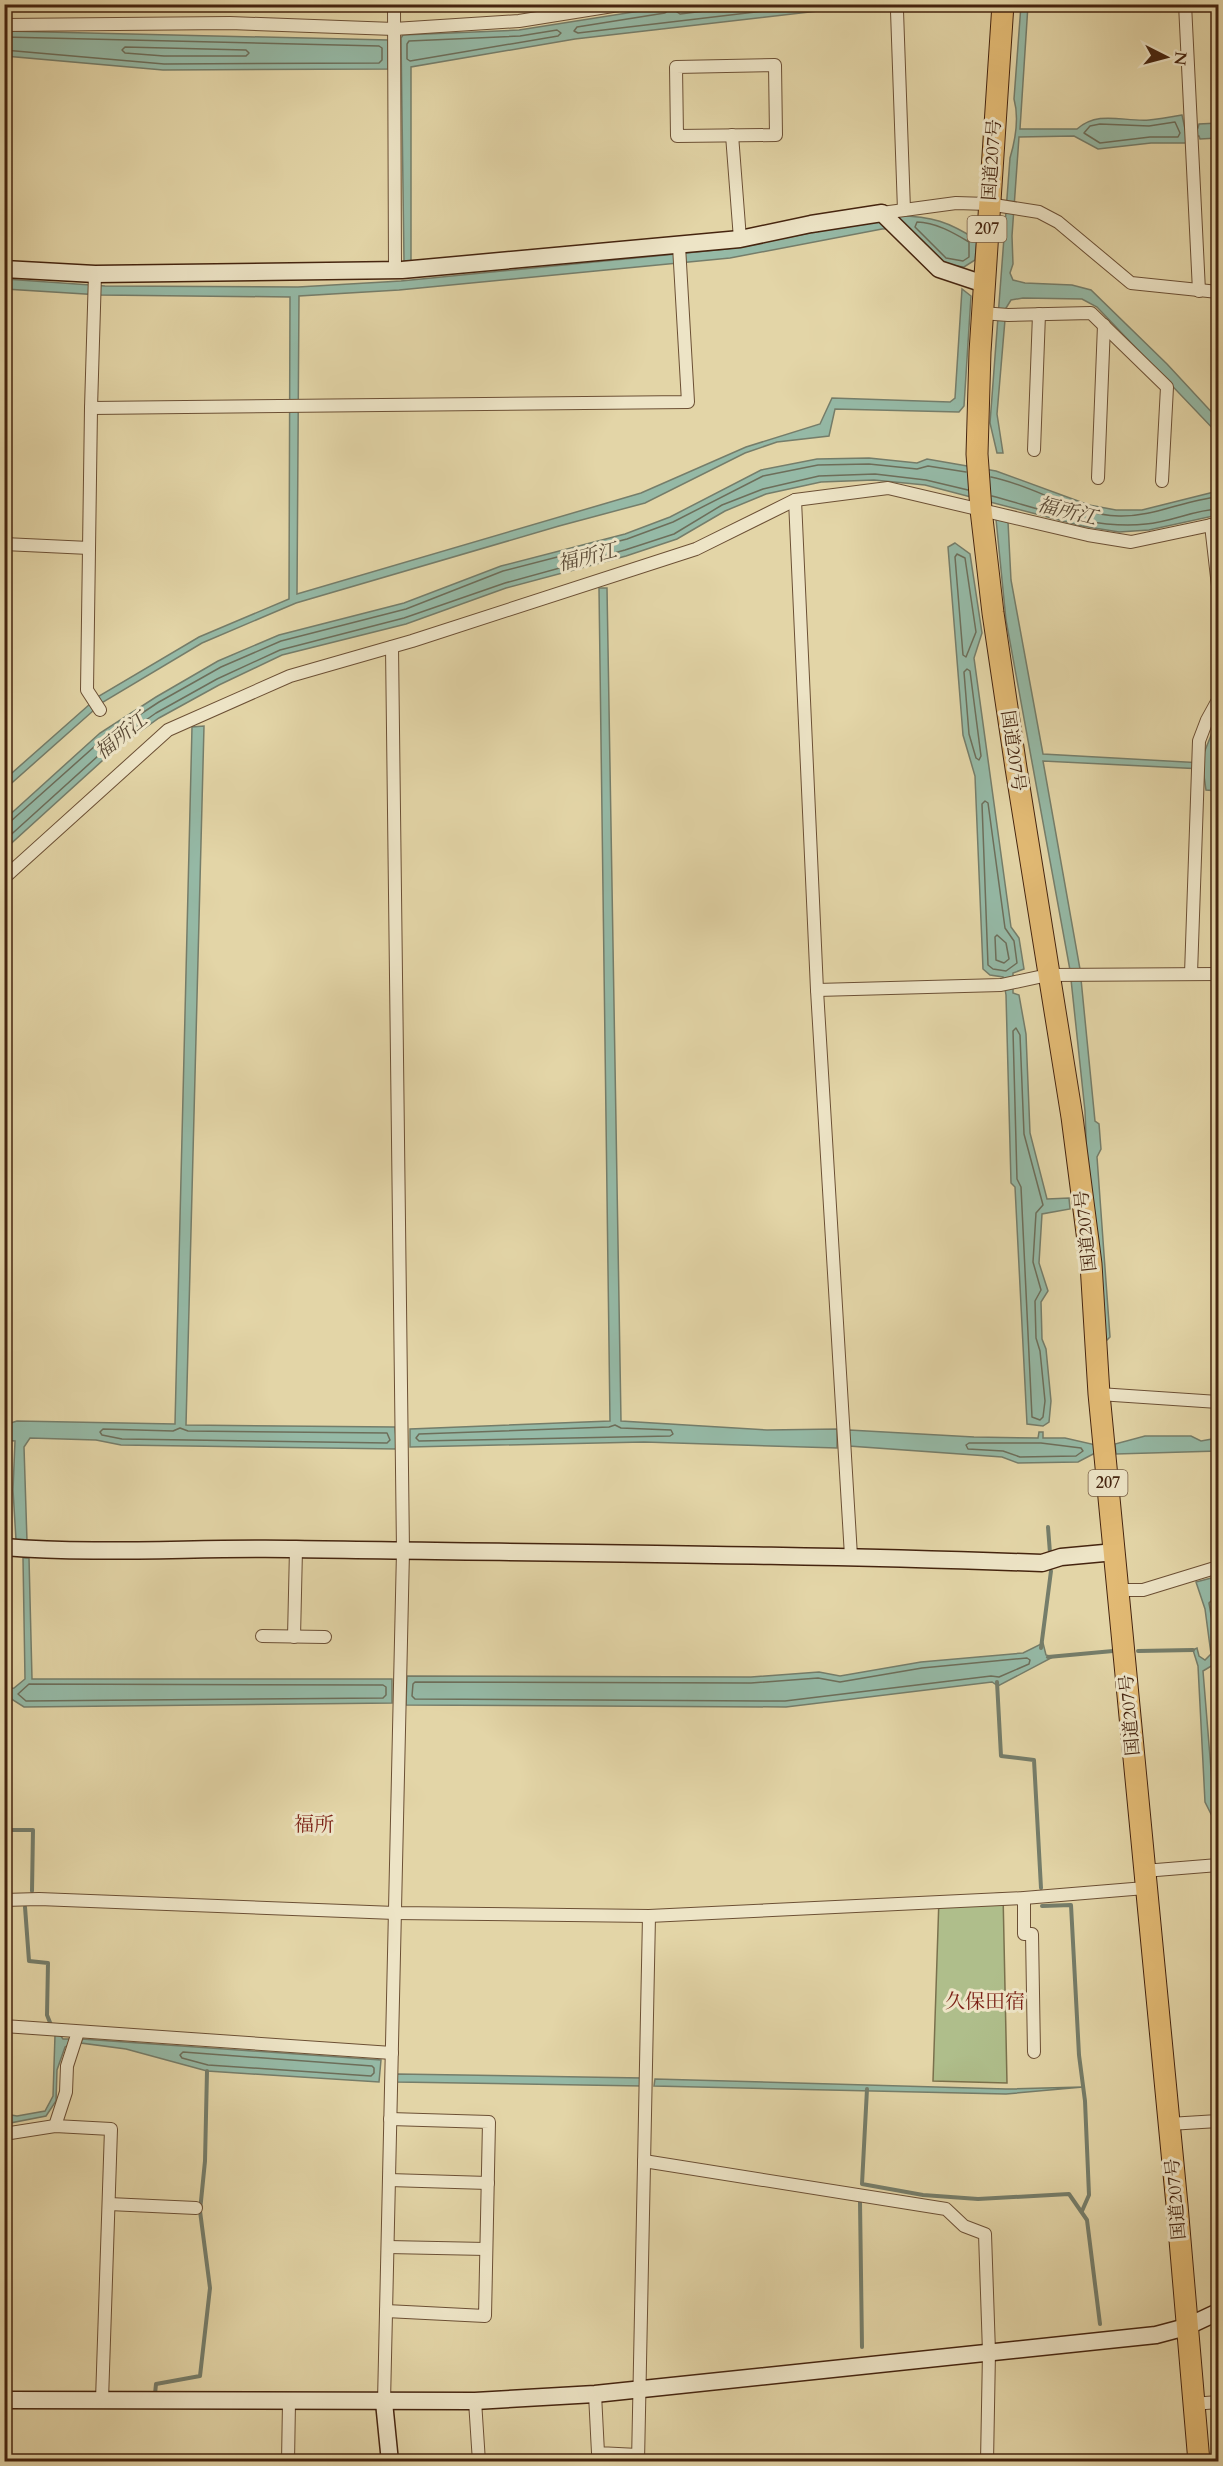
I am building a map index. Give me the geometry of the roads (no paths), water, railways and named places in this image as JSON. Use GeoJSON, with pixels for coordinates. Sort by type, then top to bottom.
{"type":"FeatureCollection","features":[{"type":"Feature","properties":{"kind":"highway","name":"国道207号"},"geometry":{"type":"LineString","coordinates":[[1003,4],[995,205],[984,284],[988,313],[977,454],[981,510],[993,613],[1056,975],[1091,1264],[1099,1394],[1199,2462]]}},
{"type":"Feature","properties":{"kind":"street"},"geometry":{"type":"LineString","coordinates":[[394,4],[395,270]]}},
{"type":"Feature","properties":{"kind":"street"},"geometry":{"type":"LineString","coordinates":[[4,25],[230,23],[394,35],[519,21],[625,4]]}},
{"type":"Feature","properties":{"kind":"street"},"geometry":{"type":"LineString","coordinates":[[1185,4],[1199,291]]}},
{"type":"Feature","properties":{"kind":"street"},"geometry":{"type":"LineString","coordinates":[[897,11],[904,210]]}},
{"type":"Feature","properties":{"kind":"street"},"geometry":{"type":"LineString","coordinates":[[775,65],[776,135],[732,135],[676,136],[676,67],[775,65]]}},
{"type":"Feature","properties":{"kind":"street"},"geometry":{"type":"LineString","coordinates":[[732,135],[740,239]]}},
{"type":"Feature","properties":{"kind":"street"},"geometry":{"type":"LineString","coordinates":[[4,269],[95,274],[395,270],[740,239],[811,224],[956,203],[1018,207],[1039,212],[1059,222],[1131,283],[1218,292]]}},
{"type":"Feature","properties":{"kind":"street"},"geometry":{"type":"LineString","coordinates":[[882,213],[939,269],[984,284]]}},
{"type":"Feature","properties":{"kind":"street"},"geometry":{"type":"LineString","coordinates":[[90,408],[688,402],[679,246]]}},
{"type":"Feature","properties":{"kind":"street"},"geometry":{"type":"LineString","coordinates":[[95,274],[90,408],[87,690],[100,710]]}},
{"type":"Feature","properties":{"kind":"street"},"geometry":{"type":"LineString","coordinates":[[988,313],[1008,315],[1091,313],[1104,325],[1167,387],[1162,481]]}},
{"type":"Feature","properties":{"kind":"street"},"geometry":{"type":"LineString","coordinates":[[1034,450],[1039,314]]}},
{"type":"Feature","properties":{"kind":"street"},"geometry":{"type":"LineString","coordinates":[[1098,478],[1104,325]]}},
{"type":"Feature","properties":{"kind":"street"},"geometry":{"type":"LineString","coordinates":[[4,878],[168,730],[290,676],[392,646],[696,549],[795,500],[888,488],[1088,535],[1131,542],[1215,525],[1218,585]]}},
{"type":"Feature","properties":{"kind":"street"},"geometry":{"type":"LineString","coordinates":[[795,500],[817,990],[850,1556]]}},
{"type":"Feature","properties":{"kind":"street"},"geometry":{"type":"LineString","coordinates":[[4,544],[89,548]]}},
{"type":"Feature","properties":{"kind":"street"},"geometry":{"type":"LineString","coordinates":[[390,2462],[384,2402],[403,1551],[392,646]]}},
{"type":"Feature","properties":{"kind":"street"},"geometry":{"type":"LineString","coordinates":[[1191,974],[1199,741],[1218,700]]}},
{"type":"Feature","properties":{"kind":"street"},"geometry":{"type":"LineString","coordinates":[[817,990],[1001,985],[1056,975],[1218,974]]}},
{"type":"Feature","properties":{"kind":"street"},"geometry":{"type":"LineString","coordinates":[[1099,1394],[1218,1402]]}},
{"type":"Feature","properties":{"kind":"street"},"geometry":{"type":"LineString","coordinates":[[4,1547],[107,1550],[296,1549],[850,1556],[1042,1563],[1062,1557],[1115,1552]]}},
{"type":"Feature","properties":{"kind":"street"},"geometry":{"type":"LineString","coordinates":[[294,1637],[296,1549]]}},
{"type":"Feature","properties":{"kind":"street"},"geometry":{"type":"LineString","coordinates":[[1119,1590],[1143,1590],[1218,1567]]}},
{"type":"Feature","properties":{"kind":"street"},"geometry":{"type":"LineString","coordinates":[[262,1636],[325,1637]]}},
{"type":"Feature","properties":{"kind":"street"},"geometry":{"type":"LineString","coordinates":[[4,1900],[39,1899],[395,1913],[649,1916],[1024,1898],[1218,1865]]}},
{"type":"Feature","properties":{"kind":"street"},"geometry":{"type":"LineString","coordinates":[[1024,1898],[1024,1934],[1032,1934],[1034,2052]]}},
{"type":"Feature","properties":{"kind":"street"},"geometry":{"type":"LineString","coordinates":[[595,2394],[598,2454],[638,2458],[649,1916]]}},
{"type":"Feature","properties":{"kind":"street"},"geometry":{"type":"LineString","coordinates":[[4,2026],[392,2053]]}},
{"type":"Feature","properties":{"kind":"street"},"geometry":{"type":"LineString","coordinates":[[55,2126],[66,2092],[67,2066],[78,2032]]}},
{"type":"Feature","properties":{"kind":"street"},"geometry":{"type":"LineString","coordinates":[[386,2311],[485,2316],[488,2182],[489,2121],[390,2119]]}},
{"type":"Feature","properties":{"kind":"street"},"geometry":{"type":"LineString","coordinates":[[1169,2124],[1218,2121]]}},
{"type":"Feature","properties":{"kind":"street"},"geometry":{"type":"LineString","coordinates":[[4,2134],[55,2126],[111,2130],[102,2400]]}},
{"type":"Feature","properties":{"kind":"street"},"geometry":{"type":"LineString","coordinates":[[644,2161],[946,2210],[964,2226],[985,2234],[989,2352],[987,2462]]}},
{"type":"Feature","properties":{"kind":"street"},"geometry":{"type":"LineString","coordinates":[[389,2180],[488,2182]]}},
{"type":"Feature","properties":{"kind":"street"},"geometry":{"type":"LineString","coordinates":[[109,2204],[196,2208]]}},
{"type":"Feature","properties":{"kind":"street"},"geometry":{"type":"LineString","coordinates":[[388,2247],[486,2249]]}},
{"type":"Feature","properties":{"kind":"street"},"geometry":{"type":"LineString","coordinates":[[4,2400],[384,2402],[475,2401],[595,2394],[1156,2335],[1186,2327],[1218,2312]]}},
{"type":"Feature","properties":{"kind":"street"},"geometry":{"type":"LineString","coordinates":[[475,2401],[479,2462]]}},
{"type":"Feature","properties":{"kind":"street"},"geometry":{"type":"LineString","coordinates":[[288,2462],[289,2402]]}},
{"type":"Feature","properties":{"kind":"street"},"geometry":{"type":"LineString","coordinates":[[1194,2404],[1218,2402]]}},
{"type":"Feature","properties":{"kind":"water"},"geometry":{"type":"Polygon","coordinates":[[[678,5],[870,5],[575,39],[411,67],[411,261],[404,261],[401,38],[403,35],[519,30],[678,5]]]}},
{"type":"Feature","properties":{"kind":"water"},"geometry":{"type":"Polygon","coordinates":[[[1021,5],[1028,5],[1020,129],[1077,129],[1085,123],[1103,118],[1149,120],[1182,115],[1185,129],[1198,128],[1199,124],[1218,123],[1218,138],[1200,139],[1199,136],[1186,136],[1187,143],[1151,143],[1098,149],[1074,136],[1019,137],[1012,236],[1013,264],[1010,273],[1013,280],[1025,283],[1072,285],[1091,290],[1167,364],[1218,419],[1218,434],[1097,307],[1082,299],[1023,298],[1011,300],[1006,308],[997,414],[1003,453],[997,453],[990,423],[1010,158],[1016,129],[1014,99],[1021,5]]]}},
{"type":"Feature","properties":{"kind":"water"},"geometry":{"type":"Polygon","coordinates":[[[5,31],[388,40],[388,69],[163,70],[5,56],[5,31]]]}},
{"type":"Feature","properties":{"kind":"water"},"geometry":{"type":"Polygon","coordinates":[[[898,216],[931,219],[949,224],[967,234],[977,240],[975,260],[964,267],[943,264],[906,228],[882,229],[730,258],[399,290],[299,296],[297,594],[641,493],[746,447],[820,424],[832,398],[950,402],[955,398],[962,289],[971,296],[964,406],[959,412],[835,409],[829,436],[777,442],[745,453],[645,503],[296,603],[202,643],[103,702],[5,789],[4,780],[99,696],[199,637],[289,599],[290,297],[101,295],[5,289],[5,279],[105,286],[298,287],[401,281],[727,249],[898,216]]]}},
{"type":"Feature","properties":{"kind":"water","name":"福所江"},"geometry":{"type":"Polygon","coordinates":[[[869,458],[917,463],[927,459],[996,471],[1089,505],[1116,510],[1142,510],[1218,491],[1218,515],[1149,530],[1119,532],[1082,526],[925,485],[874,480],[821,482],[766,494],[725,511],[677,539],[626,556],[506,588],[406,624],[282,655],[219,685],[159,718],[113,751],[5,849],[5,819],[100,733],[218,661],[279,635],[404,603],[501,566],[625,534],[670,517],[761,470],[817,459],[869,458]]]}},
{"type":"Feature","properties":{"kind":"water"},"geometry":{"type":"Polygon","coordinates":[[[996,519],[1008,522],[1011,580],[1043,754],[1203,763],[1204,753],[1216,723],[1218,725],[1218,791],[1206,790],[1203,769],[1043,761],[1080,969],[1095,1121],[1099,1124],[1101,1149],[1097,1157],[1110,1337],[1103,1344],[1088,1188],[1085,1111],[1070,970],[1006,620],[996,519]]]}},
{"type":"Feature","properties":{"kind":"water"},"geometry":{"type":"Polygon","coordinates":[[[955,543],[970,554],[982,633],[974,658],[1011,927],[1019,938],[1024,969],[1013,973],[1013,993],[1019,995],[1026,1034],[1030,1133],[1047,1199],[1069,1198],[1070,1209],[1042,1214],[1039,1263],[1048,1291],[1041,1302],[1042,1339],[1046,1349],[1051,1401],[1049,1422],[1043,1426],[1027,1424],[1015,1187],[1011,1183],[1006,995],[1003,977],[990,975],[983,969],[975,776],[963,735],[948,547],[955,543]]]}},
{"type":"Feature","properties":{"kind":"water"},"geometry":{"type":"Polygon","coordinates":[[[599,588],[607,588],[621,1421],[767,1430],[837,1429],[837,1448],[644,1442],[410,1447],[410,1429],[610,1421],[599,588]]]}},
{"type":"Feature","properties":{"kind":"water"},"geometry":{"type":"Polygon","coordinates":[[[204,726],[186,1425],[395,1427],[397,1449],[121,1445],[96,1440],[30,1438],[24,1447],[27,1541],[16,1540],[13,1490],[15,1441],[5,1440],[4,1425],[17,1421],[175,1424],[192,727],[204,726]]]}},
{"type":"Feature","properties":{"kind":"water"},"geometry":{"type":"Polygon","coordinates":[[[849,1430],[1038,1438],[1039,1432],[1043,1432],[1043,1438],[1065,1438],[1096,1445],[1097,1452],[1078,1462],[1018,1463],[1002,1457],[849,1446],[849,1430]]]}},
{"type":"Feature","properties":{"kind":"water"},"geometry":{"type":"Polygon","coordinates":[[[1145,1436],[1191,1436],[1201,1441],[1218,1438],[1218,1451],[1116,1454],[1115,1444],[1145,1436]]]}},
{"type":"Feature","properties":{"kind":"water"},"geometry":{"type":"Polygon","coordinates":[[[23,1558],[29,1558],[32,1679],[392,1679],[392,1703],[24,1707],[10,1698],[4,1698],[5,1689],[14,1688],[25,1679],[23,1558]]]}},
{"type":"Feature","properties":{"kind":"water"},"geometry":{"type":"Polygon","coordinates":[[[1215,1577],[1218,1662],[1203,1671],[1214,1806],[1218,1806],[1218,1816],[1212,1816],[1205,1802],[1198,1666],[1193,1650],[1197,1648],[1199,1656],[1205,1660],[1211,1654],[1205,1609],[1196,1582],[1215,1577]]]}},
{"type":"Feature","properties":{"kind":"water"},"geometry":{"type":"Polygon","coordinates":[[[1043,1643],[1046,1655],[1053,1657],[998,1686],[992,1682],[786,1707],[406,1705],[407,1676],[751,1677],[819,1672],[840,1676],[921,1662],[1023,1653],[1043,1643]]]}},
{"type":"Feature","properties":{"kind":"water"},"geometry":{"type":"Polygon","coordinates":[[[55,2035],[60,2035],[63,2039],[74,2039],[73,2043],[65,2047],[57,2070],[56,2101],[46,2116],[5,2124],[5,2114],[17,2116],[45,2111],[53,2096],[55,2035]]]}},
{"type":"Feature","properties":{"kind":"water"},"geometry":{"type":"Polygon","coordinates":[[[82,2039],[381,2060],[379,2082],[207,2071],[126,2049],[81,2043],[82,2039]]]}},
{"type":"Feature","properties":{"kind":"water"},"geometry":{"type":"Polygon","coordinates":[[[397,2074],[642,2078],[642,2086],[397,2082],[397,2074]]]}},
{"type":"Feature","properties":{"kind":"water"},"geometry":{"type":"Polygon","coordinates":[[[655,2079],[1006,2089],[1083,2087],[1006,2094],[654,2086],[655,2079]]]}},
{"type":"Feature","properties":{"kind":"waterway"},"geometry":{"type":"LineString","coordinates":[[1048,1527],[1050,1553]]}},
{"type":"Feature","properties":{"kind":"waterway"},"geometry":{"type":"LineString","coordinates":[[1041,1648],[1051,1571]]}},
{"type":"Feature","properties":{"kind":"waterway"},"geometry":{"type":"LineString","coordinates":[[1138,1651],[1193,1650]]}},
{"type":"Feature","properties":{"kind":"waterway"},"geometry":{"type":"LineString","coordinates":[[1048,1657],[1113,1651]]}},
{"type":"Feature","properties":{"kind":"waterway"},"geometry":{"type":"LineString","coordinates":[[997,1682],[1001,1756],[1034,1760],[1041,1888]]}},
{"type":"Feature","properties":{"kind":"waterway"},"geometry":{"type":"LineString","coordinates":[[4,1830],[33,1830],[32,1891]]}},
{"type":"Feature","properties":{"kind":"waterway"},"geometry":{"type":"LineString","coordinates":[[1042,1906],[1071,1905],[1079,2055],[1085,2101],[1089,2195],[1082,2211]]}},
{"type":"Feature","properties":{"kind":"waterway"},"geometry":{"type":"LineString","coordinates":[[25,1907],[29,1961],[48,1963],[47,2015],[51,2025]]}},
{"type":"Feature","properties":{"kind":"waterway"},"geometry":{"type":"LineString","coordinates":[[155,2394],[156,2384],[200,2376],[210,2288],[200,2211],[205,2161],[207,2071]]}},
{"type":"Feature","properties":{"kind":"waterway"},"geometry":{"type":"LineString","coordinates":[[867,2089],[862,2184],[923,2195],[978,2199],[1069,2194],[1087,2220],[1100,2324]]}},
{"type":"Feature","properties":{"kind":"waterway"},"geometry":{"type":"LineString","coordinates":[[860,2202],[862,2347]]}},
{"type":"Feature","properties":{"kind":"district","name":"福所"},"geometry":{"type":"Point","coordinates":[314,1824]}},
{"type":"Feature","properties":{"kind":"district","name":"久保田宿"},"geometry":{"type":"Point","coordinates":[985,2001]}}]}
